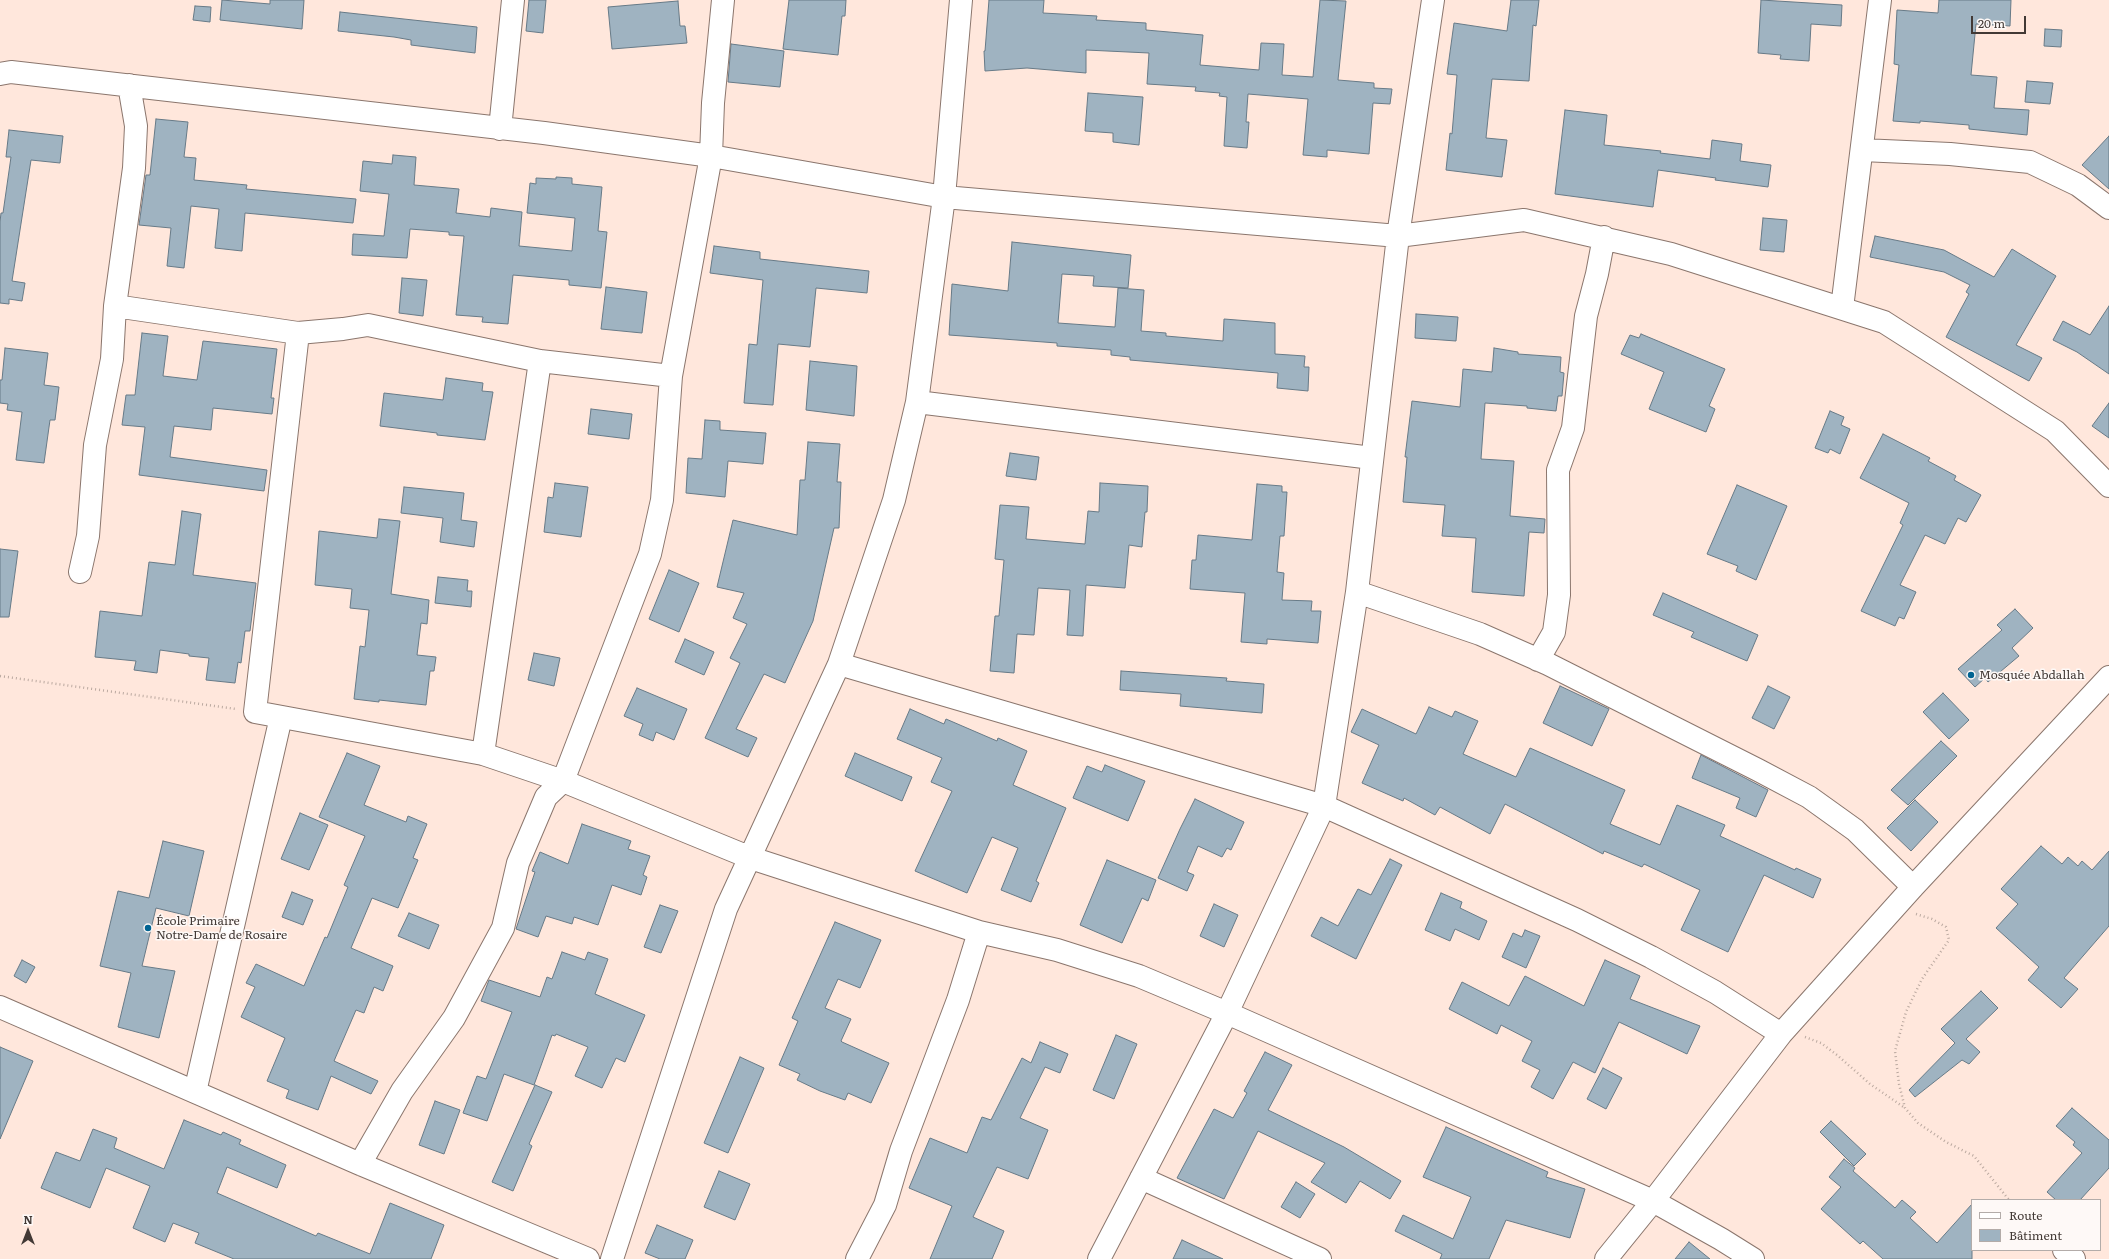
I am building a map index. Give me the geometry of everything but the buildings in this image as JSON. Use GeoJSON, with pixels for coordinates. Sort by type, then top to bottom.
{"type":"FeatureCollection","features":[{"type":"Feature","properties":{"kind":"street"},"geometry":{"type":"LineString","coordinates":[[500,129],[513,0]]}},
{"type":"Feature","properties":{"kind":"street"},"geometry":{"type":"LineString","coordinates":[[360,1164],[402,1091],[454,1018],[503,928],[518,863],[546,797],[563,781],[650,554],[662,500],[671,376],[711,156],[713,103],[723,0]]}},
{"type":"Feature","properties":{"kind":"street"},"geometry":{"type":"LineString","coordinates":[[612,1259],[726,909],[751,858],[839,664],[894,500],[917,402],[944,197],[961,0]]}},
{"type":"Feature","properties":{"kind":"street"},"geometry":{"type":"LineString","coordinates":[[1099,1259],[1227,1013],[1324,806],[1357,592],[1398,236],[1433,0]]}},
{"type":"Feature","properties":{"kind":"street"},"geometry":{"type":"LineString","coordinates":[[1842,308],[1880,0]]}},
{"type":"Feature","properties":{"kind":"street"},"geometry":{"type":"LineString","coordinates":[[0,74],[11,72],[129,85],[500,129],[711,156],[944,197],[1398,236],[1524,220],[1604,237],[1671,254],[1884,322],[2055,431],[2109,486]]}},
{"type":"Feature","properties":{"kind":"street"},"geometry":{"type":"LineString","coordinates":[[80,572],[88,536],[95,445],[112,359],[115,306],[134,168],[136,126],[129,85]]}},
{"type":"Feature","properties":{"kind":"street"},"geometry":{"type":"LineString","coordinates":[[1862,150],[1950,154],[2030,162],[2078,185],[2109,208]]}},
{"type":"Feature","properties":{"kind":"street"},"geometry":{"type":"LineString","coordinates":[[1538,660],[1554,632],[1559,595],[1558,470],[1573,428],[1586,316],[1597,274],[1604,237]]}},
{"type":"Feature","properties":{"kind":"street"},"geometry":{"type":"LineString","coordinates":[[115,306],[298,333],[368,325],[540,361],[671,376]]}},
{"type":"Feature","properties":{"kind":"street"},"geometry":{"type":"LineString","coordinates":[[298,333],[255,712],[483,754],[563,781],[751,858],[979,932],[1057,950],[1140,976],[1653,1201],[1721,1239],[1753,1259]]}},
{"type":"Feature","properties":{"kind":"street"},"geometry":{"type":"LineString","coordinates":[[483,754],[540,361]]}},
{"type":"Feature","properties":{"kind":"street"},"geometry":{"type":"LineString","coordinates":[[917,402],[1372,458]]}},
{"type":"Feature","properties":{"kind":"street"},"geometry":{"type":"LineString","coordinates":[[1357,592],[1480,634],[1538,660],[1701,740],[1809,797],[1855,830],[1913,887]]}},
{"type":"Feature","properties":{"kind":"street"},"geometry":{"type":"LineString","coordinates":[[839,664],[1324,806],[1577,920],[1716,992],[1782,1034]]}},
{"type":"Feature","properties":{"kind":"street"},"geometry":{"type":"LineString","coordinates":[[1606,1259],[1653,1201],[1782,1034],[1913,887],[2109,676]]}},
{"type":"Feature","properties":{"kind":"street"},"geometry":{"type":"LineString","coordinates":[[195,1092],[281,717]]}},
{"type":"Feature","properties":{"kind":"street"},"geometry":{"type":"LineString","coordinates":[[857,1259],[885,1205],[901,1151],[958,1000],[979,932]]}},
{"type":"Feature","properties":{"kind":"street"},"geometry":{"type":"LineString","coordinates":[[0,1007],[360,1164],[588,1259]]}},
{"type":"Feature","properties":{"kind":"street"},"geometry":{"type":"LineString","coordinates":[[1141,1178],[1320,1259]]}},
{"type":"Feature","properties":{"kind":"street"},"geometry":{"type":"LineString","coordinates":[[2065,1251],[2074,1259]]}},
{"type":"Feature","properties":{"kind":"path"},"geometry":{"type":"LineString","coordinates":[[0,676],[255,712]]}},
{"type":"Feature","properties":{"kind":"path"},"geometry":{"type":"LineString","coordinates":[[1895,907],[1936,922],[1946,928],[1949,940],[1918,986],[1906,1012],[1895,1051],[1899,1084],[1905,1108]]}},
{"type":"Feature","properties":{"kind":"path"},"geometry":{"type":"LineString","coordinates":[[1782,1034],[1804,1036],[1821,1043],[1870,1084],[1905,1108],[1918,1123],[1946,1142],[1974,1156],[2008,1199]]}},
{"type":"Feature","properties":{"kind":"place","name":"Mosquée Abdallah"},"geometry":{"type":"Point","coordinates":[1971,675]}},
{"type":"Feature","properties":{"kind":"place","name":"École Primaire Notre-Dame de Rosaire"},"geometry":{"type":"Point","coordinates":[148,928]}}]}
